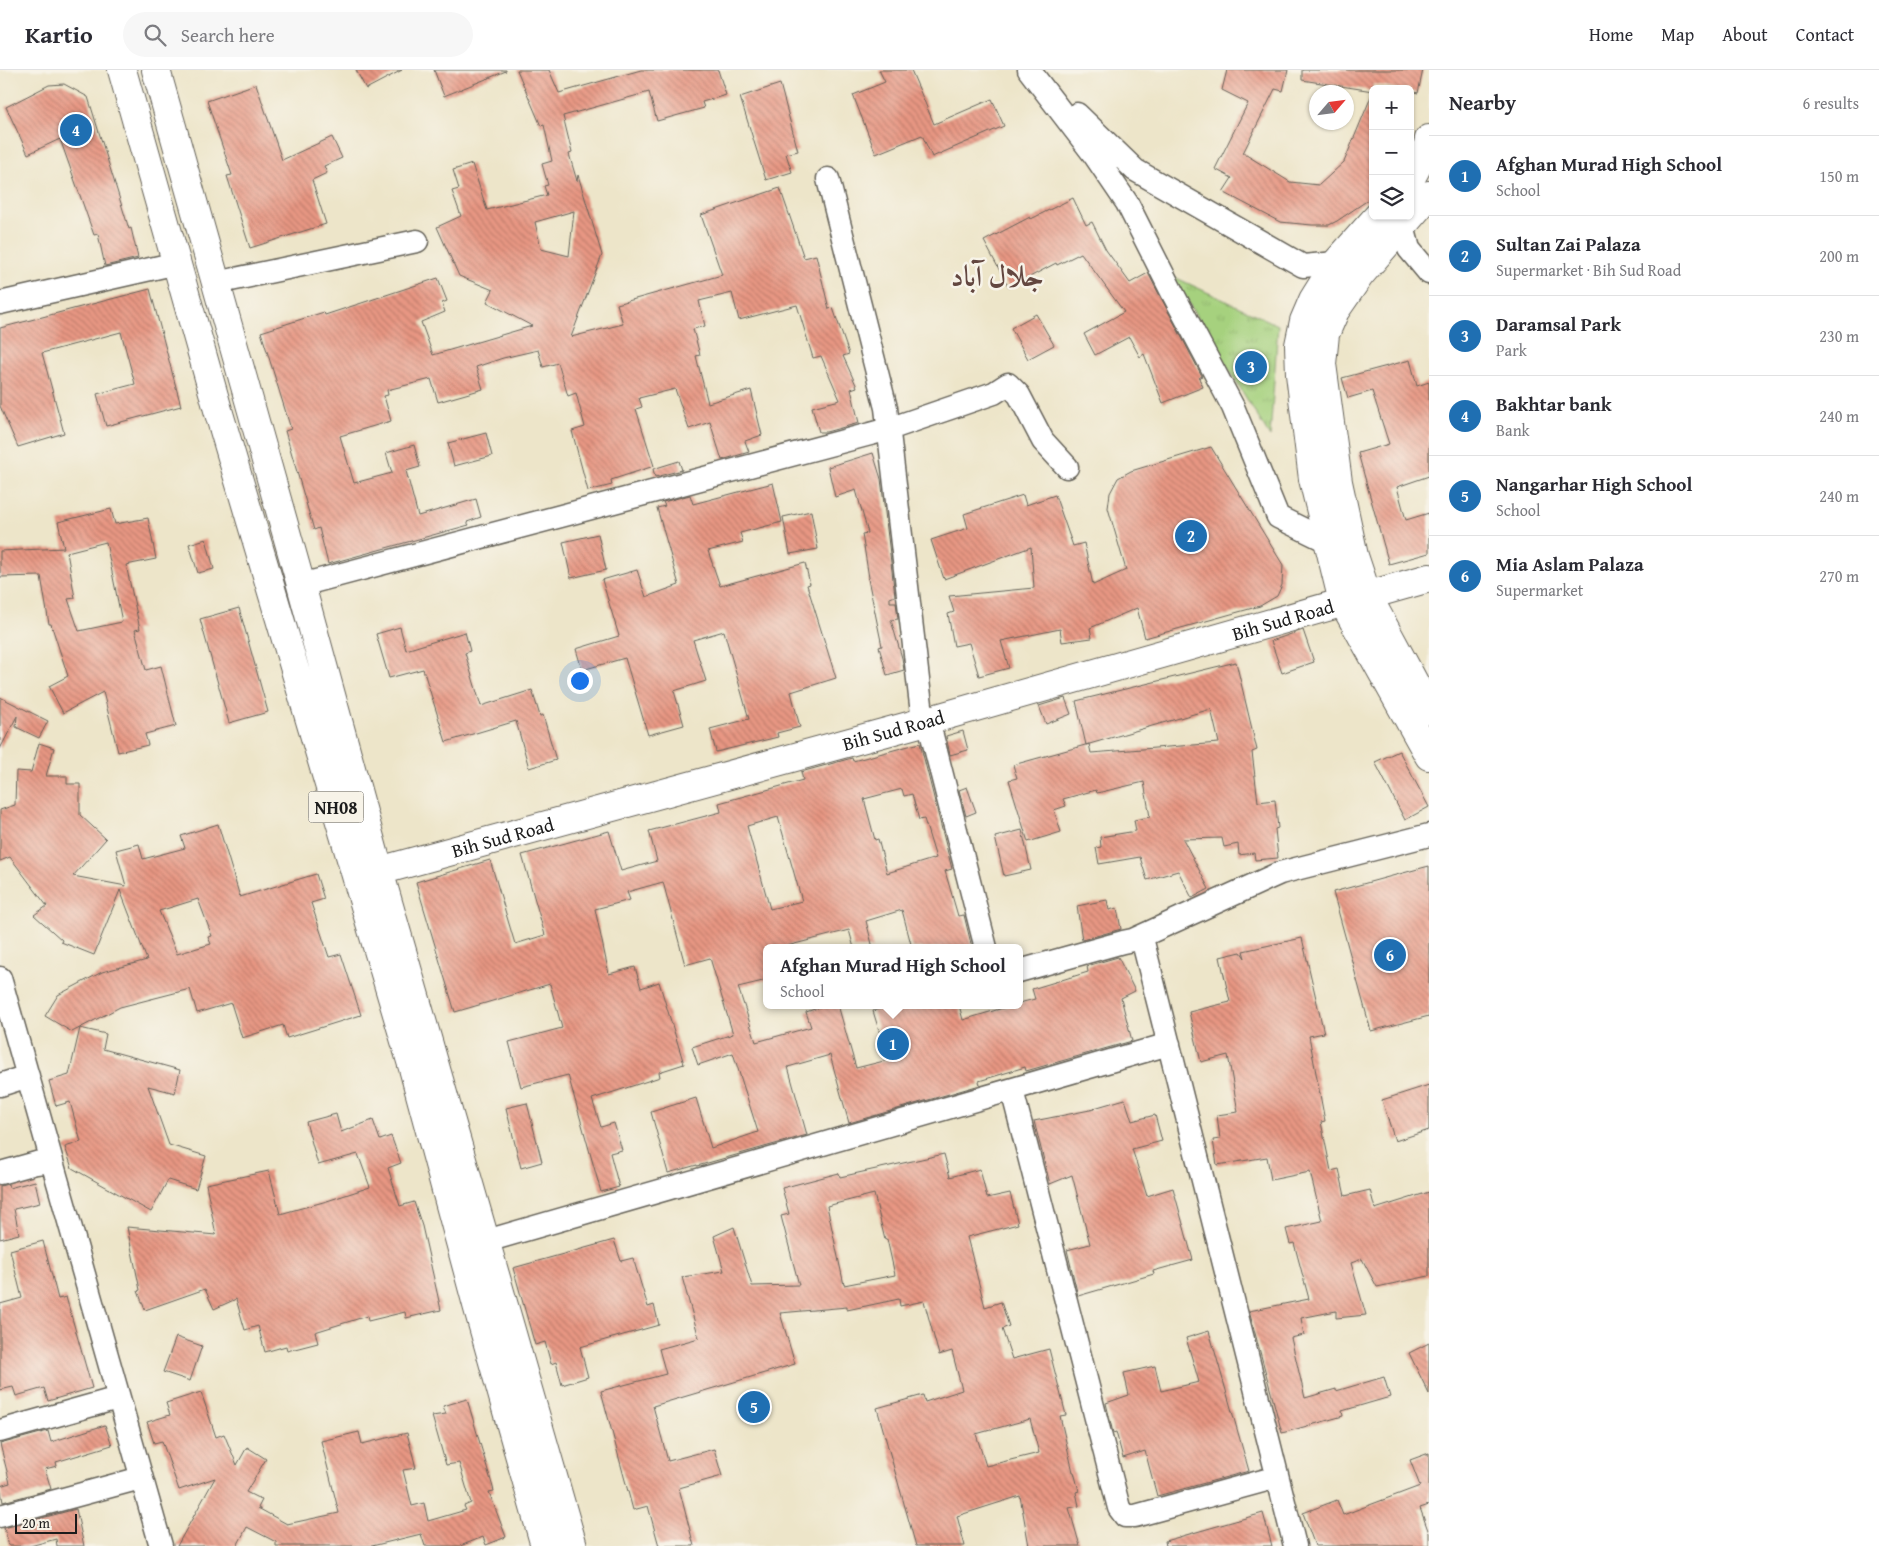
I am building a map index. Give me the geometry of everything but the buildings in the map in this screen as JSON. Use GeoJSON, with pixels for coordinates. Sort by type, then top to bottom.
{"type":"FeatureCollection","features":[{"type":"Feature","properties":{"kind":"main road","name":"NH08"},"geometry":{"type":"LineString","coordinates":[[122,70],[218,410],[368,874]]}},
{"type":"Feature","properties":{"kind":"main road","name":"NH08"},"geometry":{"type":"LineString","coordinates":[[156,70],[301,585],[413,1068],[474,1245],[573,1546]]}},
{"type":"Feature","properties":{"kind":"main road"},"geometry":{"type":"LineString","coordinates":[[1413,175],[1427,148],[1429,139]]}},
{"type":"Feature","properties":{"kind":"main road"},"geometry":{"type":"LineString","coordinates":[[1429,195],[1403,226],[1348,269],[1313,300],[1304,321],[1299,345],[1300,374],[1312,479],[1327,541],[1429,756]]}},
{"type":"Feature","properties":{"kind":"main road"},"geometry":{"type":"LineString","coordinates":[[1376,220],[1348,269],[1335,311],[1325,334],[1322,364],[1338,482],[1354,556],[1355,598],[1429,710]]}},
{"type":"Feature","properties":{"kind":"main road","name":"Bih Sud Road"},"geometry":{"type":"LineString","coordinates":[[368,874],[923,722],[1429,578]]}},
{"type":"Feature","properties":{"kind":"main road","name":"NH08"},"geometry":{"type":"LineString","coordinates":[[474,1245],[545,1546]]}},
{"type":"Feature","properties":{"kind":"street"},"geometry":{"type":"LineString","coordinates":[[1030,70],[1135,170],[1303,266],[1348,269]]}},
{"type":"Feature","properties":{"kind":"street"},"geometry":{"type":"LineString","coordinates":[[1030,70],[1095,156],[1127,203],[1233,407],[1278,517],[1327,541]]}},
{"type":"Feature","properties":{"kind":"street"},"geometry":{"type":"LineString","coordinates":[[828,179],[886,408],[923,722],[928,720],[985,944]]}},
{"type":"Feature","properties":{"kind":"street"},"geometry":{"type":"LineString","coordinates":[[1403,226],[1409,249],[1429,272]]}},
{"type":"Feature","properties":{"kind":"street"},"geometry":{"type":"LineString","coordinates":[[216,283],[417,241]]}},
{"type":"Feature","properties":{"kind":"street"},"geometry":{"type":"LineString","coordinates":[[0,304],[177,263]]}},
{"type":"Feature","properties":{"kind":"street"},"geometry":{"type":"LineString","coordinates":[[301,585],[889,429],[994,393],[1008,384],[1019,395],[1043,441],[1068,467]]}},
{"type":"Feature","properties":{"kind":"street"},"geometry":{"type":"LineString","coordinates":[[1136,939],[1280,874],[1429,835]]}},
{"type":"Feature","properties":{"kind":"street"},"geometry":{"type":"LineString","coordinates":[[1023,971],[1142,938],[1295,1546]]}},
{"type":"Feature","properties":{"kind":"street"},"geometry":{"type":"LineString","coordinates":[[0,978],[161,1546]]}},
{"type":"Feature","properties":{"kind":"street"},"geometry":{"type":"LineString","coordinates":[[474,1245],[1169,1044]]}},
{"type":"Feature","properties":{"kind":"street"},"geometry":{"type":"LineString","coordinates":[[0,1085],[28,1076]]}},
{"type":"Feature","properties":{"kind":"street"},"geometry":{"type":"LineString","coordinates":[[1012,1090],[1119,1508],[1125,1516],[1135,1516],[1277,1477]]}},
{"type":"Feature","properties":{"kind":"street"},"geometry":{"type":"LineString","coordinates":[[0,1173],[36,1163],[52,1162]]}},
{"type":"Feature","properties":{"kind":"street"},"geometry":{"type":"LineString","coordinates":[[0,1432],[118,1398]]}},
{"type":"Feature","properties":{"kind":"street"},"geometry":{"type":"LineString","coordinates":[[0,1516],[141,1478]]}},
{"type":"Feature","properties":{"kind":"green space"},"geometry":{"type":"Polygon","coordinates":[[[1172,276],[1278,325],[1270,437],[1172,276]]]}},
{"type":"Feature","properties":{"kind":"place","name":"Bakhtar bank"},"geometry":{"type":"Point","coordinates":[76,130]}},
{"type":"Feature","properties":{"kind":"place","name":"Daramsal Park"},"geometry":{"type":"Point","coordinates":[1251,367]}},
{"type":"Feature","properties":{"kind":"place","name":"Sultan Zai Palaza"},"geometry":{"type":"Point","coordinates":[1191,536]}},
{"type":"Feature","properties":{"kind":"place","name":"Mia Aslam Palaza"},"geometry":{"type":"Point","coordinates":[1390,955]}},
{"type":"Feature","properties":{"kind":"place","name":"Afghan Murad High School"},"geometry":{"type":"Point","coordinates":[893,1044]}},
{"type":"Feature","properties":{"kind":"place","name":"Nangarhar High School"},"geometry":{"type":"Point","coordinates":[754,1407]}},
{"type":"Feature","properties":{"kind":"district","name":"جلال آباد"},"geometry":{"type":"Point","coordinates":[997,275]}}]}
